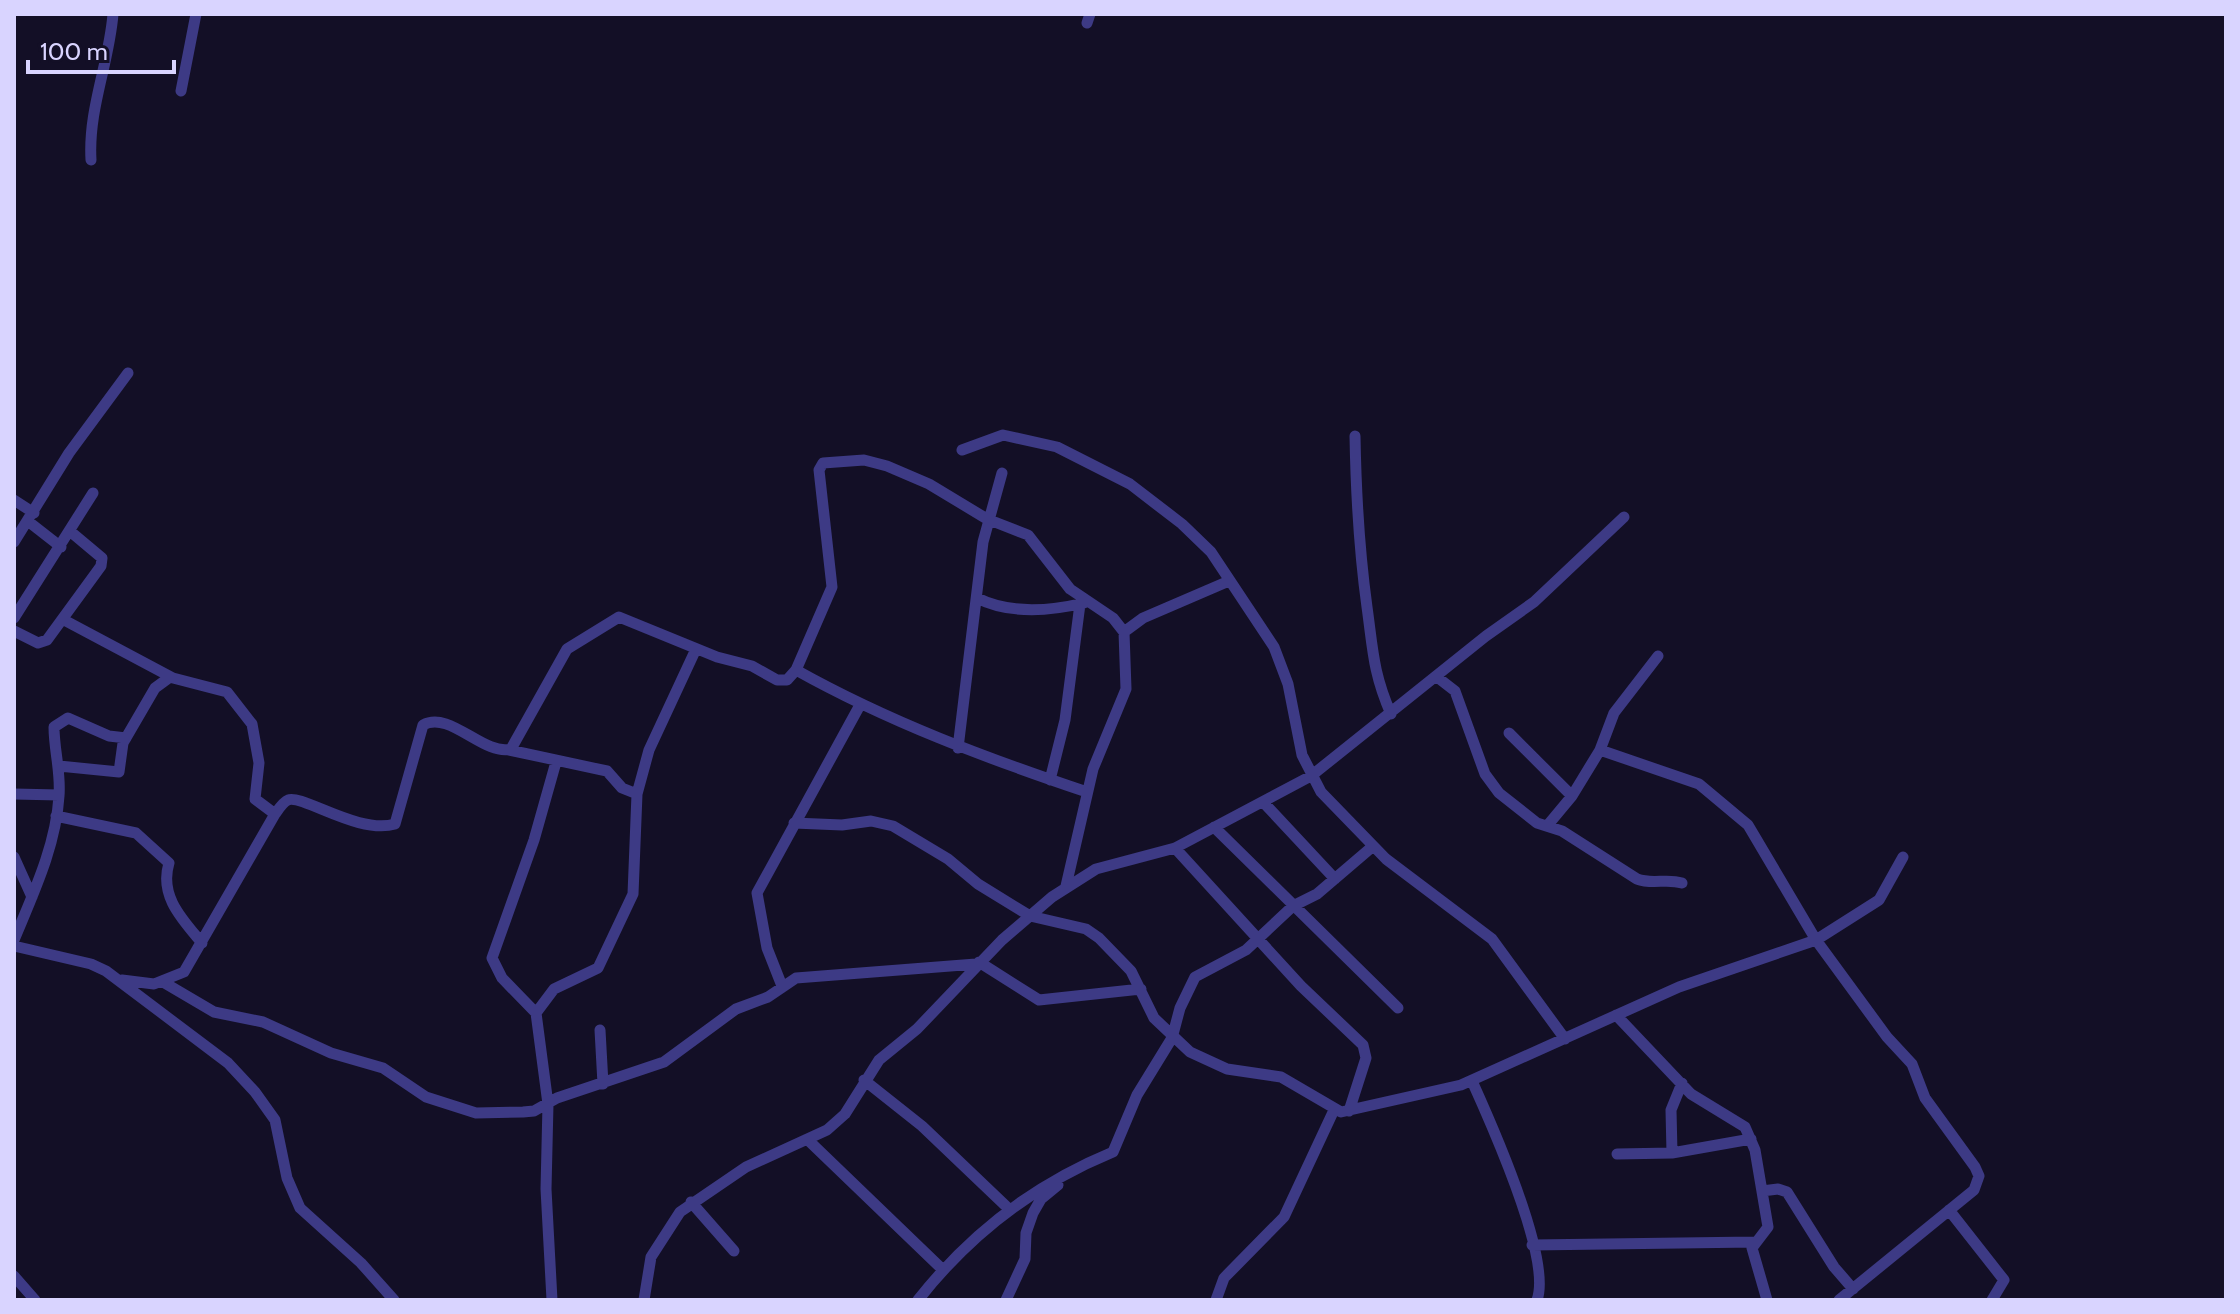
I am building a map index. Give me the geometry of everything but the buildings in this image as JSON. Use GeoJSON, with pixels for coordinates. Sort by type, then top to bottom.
{"type":"FeatureCollection","features":[{"type":"Feature","properties":{"kind":"street"},"geometry":{"type":"LineString","coordinates":[[91,160],[89,129],[107,59],[113,14]]}},
{"type":"Feature","properties":{"kind":"street"},"geometry":{"type":"LineString","coordinates":[[181,91],[196,14]]}},
{"type":"Feature","properties":{"kind":"street"},"geometry":{"type":"LineString","coordinates":[[14,542],[69,453],[128,373]]}},
{"type":"Feature","properties":{"kind":"street"},"geometry":{"type":"LineString","coordinates":[[962,450],[1003,435],[1032,439],[1075,453],[1165,509],[1211,552],[1282,664],[1297,739],[1311,776],[1321,792],[1372,847],[1492,939],[1565,1039]]}},
{"type":"Feature","properties":{"kind":"street"},"geometry":{"type":"LineString","coordinates":[[1355,436],[1358,546],[1371,653],[1375,675],[1391,714]]}},
{"type":"Feature","properties":{"kind":"street"},"geometry":{"type":"LineString","coordinates":[[509,750],[567,649],[619,617],[629,618],[696,649],[752,666],[780,681],[796,670],[831,591],[828,535],[819,476],[823,463],[843,459],[887,466],[929,484],[987,519],[1033,538],[1070,589],[1084,603],[1113,618],[1124,632],[1126,689],[1093,769],[1066,886]]}},
{"type":"Feature","properties":{"kind":"street"},"geometry":{"type":"LineString","coordinates":[[958,748],[987,519],[1002,473]]}},
{"type":"Feature","properties":{"kind":"street"},"geometry":{"type":"LineString","coordinates":[[14,618],[93,493]]}},
{"type":"Feature","properties":{"kind":"street"},"geometry":{"type":"LineString","coordinates":[[14,500],[61,547]]}},
{"type":"Feature","properties":{"kind":"street"},"geometry":{"type":"LineString","coordinates":[[644,1300],[657,1244],[670,1224],[691,1202],[746,1167],[827,1130],[845,1114],[879,1060],[917,1029],[978,963],[1066,886],[1096,869],[1175,848],[1311,776],[1486,636],[1534,602],[1624,517]]}},
{"type":"Feature","properties":{"kind":"street"},"geometry":{"type":"LineString","coordinates":[[14,631],[41,643],[64,620],[103,562],[71,532]]}},
{"type":"Feature","properties":{"kind":"street"},"geometry":{"type":"LineString","coordinates":[[1124,632],[1143,618],[1229,581]]}},
{"type":"Feature","properties":{"kind":"street"},"geometry":{"type":"LineString","coordinates":[[977,598],[1004,608],[1065,608],[1084,603]]}},
{"type":"Feature","properties":{"kind":"street"},"geometry":{"type":"LineString","coordinates":[[1050,780],[1065,720],[1084,603]]}},
{"type":"Feature","properties":{"kind":"street"},"geometry":{"type":"LineString","coordinates":[[64,620],[170,677],[223,690],[249,718],[258,752],[255,799],[275,814]]}},
{"type":"Feature","properties":{"kind":"street"},"geometry":{"type":"LineString","coordinates":[[536,1013],[554,989],[598,968],[633,894],[637,794],[649,750],[696,649]]}},
{"type":"Feature","properties":{"kind":"street"},"geometry":{"type":"LineString","coordinates":[[1547,826],[1572,796],[1600,750],[1614,713],[1658,656]]}},
{"type":"Feature","properties":{"kind":"street"},"geometry":{"type":"LineString","coordinates":[[796,670],[860,705],[958,748],[1087,792]]}},
{"type":"Feature","properties":{"kind":"street"},"geometry":{"type":"LineString","coordinates":[[59,766],[116,773],[122,765],[126,738],[159,683],[170,677]]}},
{"type":"Feature","properties":{"kind":"street"},"geometry":{"type":"LineString","coordinates":[[1437,677],[1455,691],[1491,784],[1537,823],[1562,831],[1637,879],[1650,883],[1668,879],[1682,883]]}},
{"type":"Feature","properties":{"kind":"street"},"geometry":{"type":"LineString","coordinates":[[782,986],[767,948],[757,893],[860,705]]}},
{"type":"Feature","properties":{"kind":"street"},"geometry":{"type":"LineString","coordinates":[[14,940],[43,871],[56,816],[59,766],[54,729],[68,718],[114,738],[126,738]]}},
{"type":"Feature","properties":{"kind":"street"},"geometry":{"type":"LineString","coordinates":[[122,980],[142,984],[163,982],[184,972],[275,814],[286,801],[294,799],[357,823],[384,827],[395,824],[421,728],[431,721],[500,750],[607,771],[622,788],[637,794]]}},
{"type":"Feature","properties":{"kind":"street"},"geometry":{"type":"LineString","coordinates":[[1509,733],[1572,796]]}},
{"type":"Feature","properties":{"kind":"street"},"geometry":{"type":"LineString","coordinates":[[1600,750],[1687,779],[1715,794],[1757,837],[1775,876],[1816,940],[1887,1037],[1912,1064],[1925,1098],[1979,1176],[1974,1190],[1839,1300]]}},
{"type":"Feature","properties":{"kind":"street"},"geometry":{"type":"LineString","coordinates":[[552,1300],[545,1160],[548,1104],[536,1013],[502,978],[492,958],[534,840],[556,762]]}},
{"type":"Feature","properties":{"kind":"street"},"geometry":{"type":"LineString","coordinates":[[14,794],[59,795]]}},
{"type":"Feature","properties":{"kind":"street"},"geometry":{"type":"LineString","coordinates":[[1264,803],[1335,879]]}},
{"type":"Feature","properties":{"kind":"street"},"geometry":{"type":"LineString","coordinates":[[56,816],[143,836],[169,863],[165,876],[173,907],[202,943]]}},
{"type":"Feature","properties":{"kind":"street"},"geometry":{"type":"LineString","coordinates":[[794,823],[887,823],[948,859],[978,884],[1030,916],[1086,929],[1125,965],[1141,989],[1154,1018],[1172,1038],[1214,1064],[1293,1082],[1334,1110],[1349,1111],[1437,1093],[1472,1081],[1727,968],[1816,940],[1879,900],[1903,857]]}},
{"type":"Feature","properties":{"kind":"street"},"geometry":{"type":"LineString","coordinates":[[1214,827],[1398,1008]]}},
{"type":"Feature","properties":{"kind":"street"},"geometry":{"type":"LineString","coordinates":[[918,1300],[942,1269],[1009,1209],[1087,1163],[1113,1152],[1137,1095],[1172,1038],[1180,1008],[1195,977],[1233,958],[1259,940],[1293,906],[1335,879],[1372,847]]}},
{"type":"Feature","properties":{"kind":"street"},"geometry":{"type":"LineString","coordinates":[[1175,848],[1259,940],[1363,1045],[1366,1058],[1349,1111]]}},
{"type":"Feature","properties":{"kind":"street"},"geometry":{"type":"LineString","coordinates":[[14,857],[32,897]]}},
{"type":"Feature","properties":{"kind":"street"},"geometry":{"type":"LineString","coordinates":[[14,946],[91,964],[122,980],[228,1063],[275,1120],[287,1178],[300,1208],[361,1263],[394,1300]]}},
{"type":"Feature","properties":{"kind":"street"},"geometry":{"type":"LineString","coordinates":[[163,982],[214,1012],[257,1020],[341,1057],[383,1068],[415,1092],[469,1111],[534,1111],[664,1062],[736,1009],[815,974],[907,968],[933,970],[978,963],[1029,996],[1048,1001],[1141,989]]}},
{"type":"Feature","properties":{"kind":"street"},"geometry":{"type":"LineString","coordinates":[[1532,1245],[1754,1242],[1766,1233],[1768,1227],[1751,1139],[1741,1123],[1696,1097],[1616,1015]]}},
{"type":"Feature","properties":{"kind":"street"},"geometry":{"type":"LineString","coordinates":[[600,1030],[603,1084]]}},
{"type":"Feature","properties":{"kind":"street"},"geometry":{"type":"LineString","coordinates":[[864,1080],[922,1126],[1009,1209]]}},
{"type":"Feature","properties":{"kind":"street"},"geometry":{"type":"LineString","coordinates":[[1472,1081],[1501,1145],[1532,1245],[1542,1283],[1537,1300]]}},
{"type":"Feature","properties":{"kind":"street"},"geometry":{"type":"LineString","coordinates":[[1672,1153],[1671,1110],[1682,1083]]}},
{"type":"Feature","properties":{"kind":"street"},"geometry":{"type":"LineString","coordinates":[[1216,1300],[1224,1278],[1284,1217],[1334,1110]]}},
{"type":"Feature","properties":{"kind":"street"},"geometry":{"type":"LineString","coordinates":[[827,1130],[831,1161]]}},
{"type":"Feature","properties":{"kind":"street"},"geometry":{"type":"LineString","coordinates":[[1617,1154],[1672,1153],[1751,1139]]}},
{"type":"Feature","properties":{"kind":"street"},"geometry":{"type":"LineString","coordinates":[[808,1140],[942,1269]]}},
{"type":"Feature","properties":{"kind":"street"},"geometry":{"type":"LineString","coordinates":[[1006,1300],[1025,1259],[1026,1233],[1033,1213],[1041,1199],[1064,1178]]}},
{"type":"Feature","properties":{"kind":"street"},"geometry":{"type":"LineString","coordinates":[[1762,1191],[1778,1189],[1787,1192],[1834,1267],[1853,1289]]}},
{"type":"Feature","properties":{"kind":"street"},"geometry":{"type":"LineString","coordinates":[[691,1202],[734,1251]]}},
{"type":"Feature","properties":{"kind":"street"},"geometry":{"type":"LineString","coordinates":[[1949,1210],[2000,1273],[2003,1284],[1992,1300]]}},
{"type":"Feature","properties":{"kind":"street"},"geometry":{"type":"LineString","coordinates":[[1754,1242],[1756,1268],[1767,1300]]}},
{"type":"Feature","properties":{"kind":"street"},"geometry":{"type":"LineString","coordinates":[[14,1276],[35,1300]]}}]}
